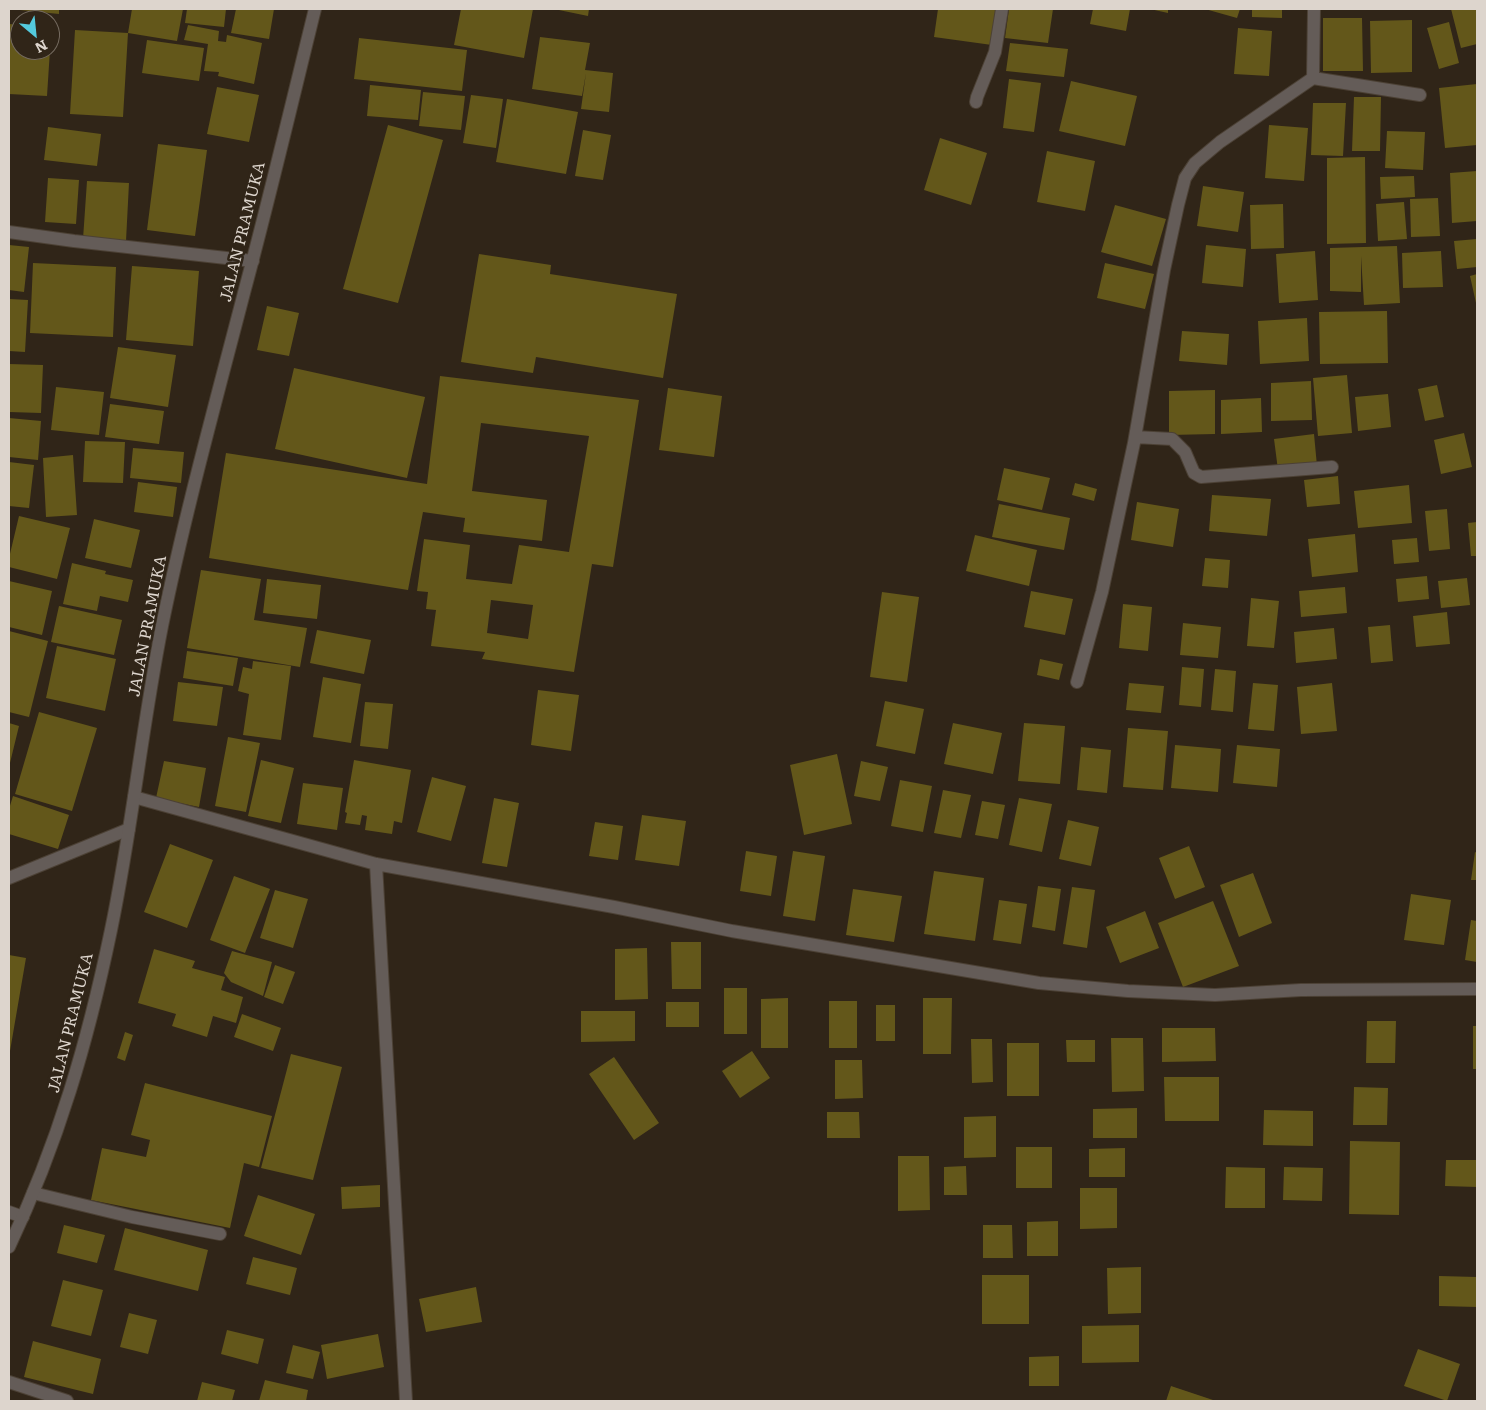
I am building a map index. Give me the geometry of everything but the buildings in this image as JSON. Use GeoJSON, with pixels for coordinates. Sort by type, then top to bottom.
{"type":"FeatureCollection","features":[{"type":"Feature","properties":{"kind":"street","name":"JALAN PRAMUKA"},"geometry":{"type":"LineString","coordinates":[[9,1247],[52,1145],[89,1027],[111,928],[162,626],[201,459],[253,261],[315,9]]}},
{"type":"Feature","properties":{"kind":"street"},"geometry":{"type":"LineString","coordinates":[[976,102],[976,97],[995,52],[1002,9]]}},
{"type":"Feature","properties":{"kind":"street"},"geometry":{"type":"LineString","coordinates":[[1313,78],[1314,9]]}},
{"type":"Feature","properties":{"kind":"street"},"geometry":{"type":"LineString","coordinates":[[1077,682],[1102,592],[1135,437],[1164,270],[1185,178],[1195,163],[1220,142],[1313,78],[1420,95]]}},
{"type":"Feature","properties":{"kind":"street"},"geometry":{"type":"LineString","coordinates":[[9,232],[253,261]]}},
{"type":"Feature","properties":{"kind":"street"},"geometry":{"type":"LineString","coordinates":[[1135,437],[1172,439],[1185,452],[1194,472],[1201,477],[1332,467]]}},
{"type":"Feature","properties":{"kind":"street"},"geometry":{"type":"LineString","coordinates":[[134,797],[376,864],[614,907],[732,931],[1039,983],[1128,991],[1215,995],[1301,990],[1477,989]]}},
{"type":"Feature","properties":{"kind":"street"},"geometry":{"type":"LineString","coordinates":[[9,878],[129,829]]}},
{"type":"Feature","properties":{"kind":"street"},"geometry":{"type":"LineString","coordinates":[[376,864],[406,1401]]}},
{"type":"Feature","properties":{"kind":"street"},"geometry":{"type":"LineString","coordinates":[[33,1193],[132,1217],[220,1234]]}},
{"type":"Feature","properties":{"kind":"street"},"geometry":{"type":"LineString","coordinates":[[9,1212],[23,1217]]}},
{"type":"Feature","properties":{"kind":"street"},"geometry":{"type":"LineString","coordinates":[[9,1382],[67,1401]]}}]}
